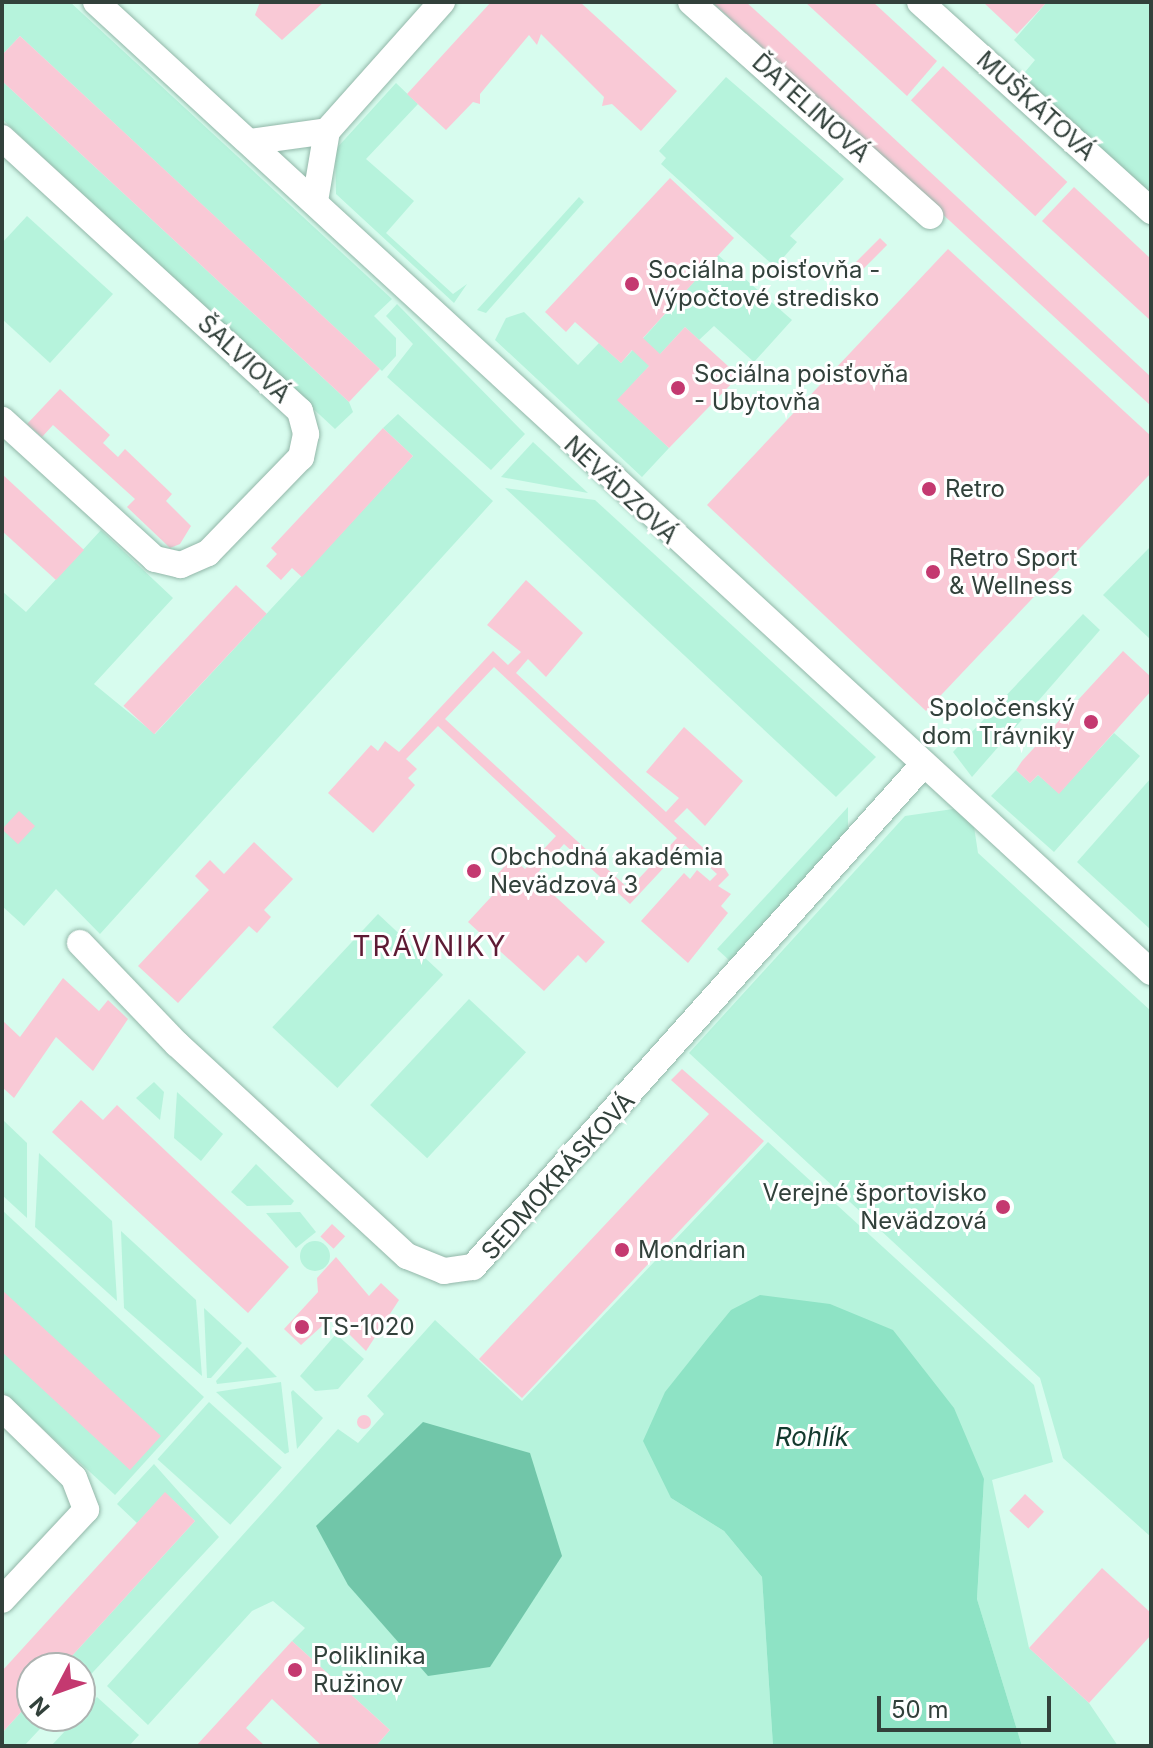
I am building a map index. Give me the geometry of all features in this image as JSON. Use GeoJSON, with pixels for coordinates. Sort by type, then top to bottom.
{"type":"FeatureCollection","features":[{"type":"Feature","properties":{"kind":"street","name":"NEVÄDZOVÁ"},"geometry":{"type":"LineString","coordinates":[[96,2],[1151,972]]}},
{"type":"Feature","properties":{"kind":"street"},"geometry":{"type":"LineString","coordinates":[[315,201],[327,131],[442,2]]}},
{"type":"Feature","properties":{"kind":"street","name":"ĎATELINOVÁ"},"geometry":{"type":"LineString","coordinates":[[691,2],[930,216]]}},
{"type":"Feature","properties":{"kind":"street","name":"MUŠKÁTOVÁ"},"geometry":{"type":"LineString","coordinates":[[920,2],[1151,211]]}},
{"type":"Feature","properties":{"kind":"street"},"geometry":{"type":"LineString","coordinates":[[249,142],[327,131]]}},
{"type":"Feature","properties":{"kind":"street","name":"ŠALVIOVÁ"},"geometry":{"type":"LineString","coordinates":[[2,138],[300,411],[306,434],[301,457],[208,553],[181,565],[155,559],[2,420]]}},
{"type":"Feature","properties":{"kind":"street","name":"SEDMOKRÁSKOVÁ"},"geometry":{"type":"LineString","coordinates":[[80,943],[177,1044],[407,1256],[444,1271],[473,1267],[923,765]]}},
{"type":"Feature","properties":{"kind":"street"},"geometry":{"type":"LineString","coordinates":[[2,1408],[74,1478],[86,1510],[2,1600]]}},
{"type":"Feature","properties":{"kind":"shaded area"},"geometry":{"type":"Polygon","coordinates":[[[2,2],[70,2],[392,299],[374,316],[396,338],[396,356],[382,371],[20,36],[2,55],[2,2]]]}},
{"type":"Feature","properties":{"kind":"shaded area"},"geometry":{"type":"Polygon","coordinates":[[[1047,2],[1151,2],[1151,201],[1020,78],[1035,60],[1014,40],[1047,2]]]}},
{"type":"Feature","properties":{"kind":"shaded area"},"geometry":{"type":"Polygon","coordinates":[[[726,77],[844,179],[790,236],[797,242],[775,267],[661,164],[666,158],[659,151],[726,77]]]}},
{"type":"Feature","properties":{"kind":"shaded area"},"geometry":{"type":"Polygon","coordinates":[[[2,81],[349,402],[353,412],[335,429],[2,119],[2,81]]]}},
{"type":"Feature","properties":{"kind":"shaded area"},"geometry":{"type":"Polygon","coordinates":[[[396,83],[418,104],[366,159],[414,201],[386,233],[453,294],[467,284],[454,303],[336,194],[335,150],[396,83]]]}},
{"type":"Feature","properties":{"kind":"shaded area"},"geometry":{"type":"Polygon","coordinates":[[[579,197],[584,202],[486,313],[477,310],[579,197]]]}},
{"type":"Feature","properties":{"kind":"shaded area"},"geometry":{"type":"Polygon","coordinates":[[[27,216],[113,294],[50,363],[2,319],[2,243],[27,216]]]}},
{"type":"Feature","properties":{"kind":"shaded area"},"geometry":{"type":"Polygon","coordinates":[[[718,255],[792,320],[754,362],[714,326],[699,340],[685,327],[618,400],[669,448],[642,477],[495,340],[506,318],[524,312],[578,365],[599,343],[621,363],[718,255]]]}},
{"type":"Feature","properties":{"kind":"shaded area"},"geometry":{"type":"Polygon","coordinates":[[[397,304],[525,434],[491,470],[387,377],[413,344],[386,316],[397,304]]]}},
{"type":"Feature","properties":{"kind":"shaded area"},"geometry":{"type":"Polygon","coordinates":[[[398,414],[493,501],[100,934],[56,889],[24,926],[2,906],[2,591],[26,612],[101,530],[173,598],[94,684],[155,734],[413,456],[383,428],[398,414]]]}},
{"type":"Feature","properties":{"kind":"shaded area"},"geometry":{"type":"Polygon","coordinates":[[[533,442],[588,493],[501,477],[533,442]]]}},
{"type":"Feature","properties":{"kind":"shaded area"},"geometry":{"type":"Polygon","coordinates":[[[505,488],[595,500],[876,757],[836,797],[505,488]]]}},
{"type":"Feature","properties":{"kind":"shaded area"},"geometry":{"type":"Polygon","coordinates":[[[1151,546],[1151,640],[1103,595],[1151,546]]]}},
{"type":"Feature","properties":{"kind":"shaded area"},"geometry":{"type":"Polygon","coordinates":[[[1083,614],[1100,630],[972,777],[953,752],[1083,614]]]}},
{"type":"Feature","properties":{"kind":"shaded area"},"geometry":{"type":"Polygon","coordinates":[[[1114,733],[1140,756],[1054,852],[991,796],[1016,770],[1030,783],[1038,775],[1059,793],[1114,733]]]}},
{"type":"Feature","properties":{"kind":"shaded area"},"geometry":{"type":"Polygon","coordinates":[[[1151,778],[1151,930],[1077,862],[1151,778]]]}},
{"type":"Feature","properties":{"kind":"shaded area"},"geometry":{"type":"Polygon","coordinates":[[[848,807],[848,834],[731,962],[717,949],[848,807]]]}},
{"type":"Feature","properties":{"kind":"shaded area","name":"Verejné športovisko Nevädzová"},"geometry":{"type":"Polygon","coordinates":[[[953,809],[973,820],[978,853],[1151,1011],[1151,1537],[1063,1458],[1040,1378],[689,1053],[905,816],[953,809]]]}},
{"type":"Feature","properties":{"kind":"shaded area"},"geometry":{"type":"Polygon","coordinates":[[[378,914],[443,975],[337,1088],[272,1027],[378,914]]]}},
{"type":"Feature","properties":{"kind":"shaded area"},"geometry":{"type":"Polygon","coordinates":[[[469,999],[526,1052],[427,1158],[370,1105],[469,999]]]}},
{"type":"Feature","properties":{"kind":"shaded area"},"geometry":{"type":"Polygon","coordinates":[[[154,1082],[164,1092],[160,1120],[136,1098],[154,1082]]]}},
{"type":"Feature","properties":{"kind":"shaded area"},"geometry":{"type":"Polygon","coordinates":[[[177,1092],[223,1134],[201,1161],[174,1138],[177,1092]]]}},
{"type":"Feature","properties":{"kind":"shaded area"},"geometry":{"type":"Polygon","coordinates":[[[2,1119],[27,1143],[27,1218],[2,1195],[2,1119]]]}},
{"type":"Feature","properties":{"kind":"shaded area"},"geometry":{"type":"Polygon","coordinates":[[[768,1142],[1034,1385],[1053,1462],[992,1480],[1029,1648],[1089,1703],[1118,1746],[1022,1746],[977,1599],[984,1479],[671,1498],[724,1531],[762,1577],[773,1746],[376,1746],[390,1730],[292,1641],[305,1628],[273,1601],[252,1611],[148,1725],[107,1686],[338,1429],[358,1443],[384,1414],[367,1396],[435,1320],[522,1401],[768,1142]]]}},
{"type":"Feature","properties":{"kind":"shaded area"},"geometry":{"type":"Polygon","coordinates":[[[39,1153],[112,1221],[117,1301],[35,1227],[39,1153]]]}},
{"type":"Feature","properties":{"kind":"shaded area"},"geometry":{"type":"Polygon","coordinates":[[[256,1164],[294,1201],[291,1205],[247,1206],[231,1192],[256,1164]]]}},
{"type":"Feature","properties":{"kind":"shaded area"},"geometry":{"type":"Polygon","coordinates":[[[2,1210],[204,1397],[115,1495],[2,1391],[2,1210]]]}},
{"type":"Feature","properties":{"kind":"shaded area"},"geometry":{"type":"Polygon","coordinates":[[[300,1212],[316,1232],[296,1248],[266,1213],[300,1212]]]}},
{"type":"Feature","properties":{"kind":"shaded area"},"geometry":{"type":"Polygon","coordinates":[[[121,1231],[196,1300],[202,1376],[124,1308],[121,1231]]]}},
{"type":"Feature","properties":{"kind":"shaded area"},"geometry":{"type":"Polygon","coordinates":[[[315,1241],[321,1242],[329,1250],[329,1262],[321,1270],[315,1271],[309,1270],[301,1262],[300,1256],[301,1250],[309,1242],[315,1241]]]}},
{"type":"Feature","properties":{"kind":"shaded area"},"geometry":{"type":"Polygon","coordinates":[[[204,1308],[242,1343],[211,1378],[207,1378],[204,1308]]]}},
{"type":"Feature","properties":{"kind":"shaded area"},"geometry":{"type":"Polygon","coordinates":[[[336,1334],[364,1359],[338,1389],[315,1391],[300,1376],[336,1334]]]}},
{"type":"Feature","properties":{"kind":"shaded area"},"geometry":{"type":"Polygon","coordinates":[[[247,1347],[277,1377],[217,1384],[216,1381],[247,1347]]]}},
{"type":"Feature","properties":{"kind":"shaded area"},"geometry":{"type":"Polygon","coordinates":[[[281,1382],[289,1452],[285,1454],[216,1392],[281,1382]]]}},
{"type":"Feature","properties":{"kind":"shaded area"},"geometry":{"type":"Polygon","coordinates":[[[293,1390],[323,1418],[297,1449],[291,1392],[293,1390]]]}},
{"type":"Feature","properties":{"kind":"shaded area"},"geometry":{"type":"Polygon","coordinates":[[[209,1402],[282,1468],[230,1525],[157,1459],[209,1402]]]}},
{"type":"Feature","properties":{"kind":"shaded area"},"geometry":{"type":"Polygon","coordinates":[[[423,1422],[530,1453],[562,1556],[490,1667],[428,1676],[348,1585],[316,1526],[423,1422]]]}},
{"type":"Feature","properties":{"kind":"shaded area"},"geometry":{"type":"Polygon","coordinates":[[[154,1464],[219,1537],[96,1669],[96,1652],[76,1652],[195,1521],[165,1493],[137,1523],[117,1504],[154,1464]]]}},
{"type":"Feature","properties":{"kind":"shaded area"},"geometry":{"type":"Polygon","coordinates":[[[96,1698],[139,1735],[129,1746],[51,1746],[64,1732],[96,1732],[96,1698]]]}},
{"type":"Feature","properties":{"kind":"shaded area"},"geometry":{"type":"Polygon","coordinates":[[[16,1718],[16,1732],[37,1732],[24,1746],[2,1746],[2,1733],[16,1718]]]}},
{"type":"Feature","properties":{"kind":"water","name":"Rohlík"},"geometry":{"type":"Polygon","coordinates":[[[760,1295],[830,1304],[893,1330],[954,1408],[984,1479],[977,1599],[1022,1746],[773,1746],[762,1577],[724,1531],[671,1498],[643,1441],[665,1392],[708,1338],[731,1310],[760,1295]]]}},
{"type":"Feature","properties":{"kind":"building"},"geometry":{"type":"Polygon","coordinates":[[[260,2],[324,2],[282,40],[255,15],[260,2]]]}},
{"type":"Feature","properties":{"kind":"building"},"geometry":{"type":"Polygon","coordinates":[[[491,2],[580,2],[677,91],[641,131],[612,104],[602,106],[604,97],[541,34],[537,45],[529,35],[480,94],[480,104],[473,102],[446,130],[407,94],[491,2]]]}},
{"type":"Feature","properties":{"kind":"building"},"geometry":{"type":"Polygon","coordinates":[[[712,2],[746,2],[777,30],[1151,377],[1151,406],[712,2]]]}},
{"type":"Feature","properties":{"kind":"building"},"geometry":{"type":"Polygon","coordinates":[[[805,2],[873,2],[937,61],[907,96],[805,2]]]}},
{"type":"Feature","properties":{"kind":"building"},"geometry":{"type":"Polygon","coordinates":[[[983,2],[1047,2],[1017,34],[983,2]]]}},
{"type":"Feature","properties":{"kind":"building"},"geometry":{"type":"Polygon","coordinates":[[[20,36],[380,369],[349,402],[2,81],[2,55],[20,36]]]}},
{"type":"Feature","properties":{"kind":"building"},"geometry":{"type":"Polygon","coordinates":[[[943,66],[1067,182],[1035,216],[911,100],[943,66]]]}},
{"type":"Feature","properties":{"kind":"building","name":"Sociálna poisťovňa - Výpočtové stredisko"},"geometry":{"type":"Polygon","coordinates":[[[670,178],[734,238],[643,338],[660,354],[685,327],[739,376],[669,448],[617,400],[649,366],[632,350],[621,363],[575,322],[566,332],[545,312],[670,178]]]}},
{"type":"Feature","properties":{"kind":"building"},"geometry":{"type":"Polygon","coordinates":[[[1074,187],[1151,259],[1151,321],[1042,221],[1074,187]]]}},
{"type":"Feature","properties":{"kind":"building"},"geometry":{"type":"Polygon","coordinates":[[[880,238],[887,245],[862,271],[855,263],[880,238]]]}},
{"type":"Feature","properties":{"kind":"building","name":"Retro"},"geometry":{"type":"Polygon","coordinates":[[[948,249],[1151,436],[1151,473],[926,711],[707,505],[948,249]]]}},
{"type":"Feature","properties":{"kind":"building"},"geometry":{"type":"Polygon","coordinates":[[[60,389],[110,435],[103,443],[118,457],[125,449],[172,494],[166,501],[191,526],[180,544],[170,548],[127,507],[135,499],[53,425],[42,437],[27,424],[60,389]]]}},
{"type":"Feature","properties":{"kind":"building"},"geometry":{"type":"Polygon","coordinates":[[[383,428],[413,456],[302,577],[292,568],[281,580],[266,566],[277,554],[271,548],[383,428]]]}},
{"type":"Feature","properties":{"kind":"building"},"geometry":{"type":"Polygon","coordinates":[[[2,474],[84,550],[56,580],[2,531],[2,474]]]}},
{"type":"Feature","properties":{"kind":"building"},"geometry":{"type":"Polygon","coordinates":[[[526,580],[583,633],[546,677],[528,659],[516,673],[666,812],[679,798],[646,772],[684,727],[743,781],[705,826],[687,808],[674,821],[724,867],[729,875],[718,886],[731,894],[721,906],[728,913],[688,963],[641,921],[684,873],[690,879],[697,870],[710,881],[717,874],[685,845],[630,904],[564,844],[534,877],[605,942],[586,963],[578,955],[544,991],[468,922],[502,885],[494,878],[512,858],[525,869],[556,836],[438,726],[406,759],[417,769],[408,778],[415,785],[373,833],[328,793],[371,745],[378,751],[385,741],[399,752],[493,651],[508,665],[521,652],[487,625],[526,580]],[[494,667],[445,719],[629,889],[677,838],[494,667]]]}},
{"type":"Feature","properties":{"kind":"building"},"geometry":{"type":"Polygon","coordinates":[[[236,585],[267,614],[154,734],[123,706],[236,585]]]}},
{"type":"Feature","properties":{"kind":"building","name":"Spoločenský dom Trávniky"},"geometry":{"type":"Polygon","coordinates":[[[1123,651],[1151,677],[1151,691],[1059,794],[1038,775],[1030,783],[1016,770],[1022,761],[1123,651]]]}},
{"type":"Feature","properties":{"kind":"building"},"geometry":{"type":"Polygon","coordinates":[[[19,811],[35,826],[18,844],[2,829],[19,811]]]}},
{"type":"Feature","properties":{"kind":"building"},"geometry":{"type":"Polygon","coordinates":[[[254,842],[293,879],[264,910],[271,917],[257,933],[249,926],[178,1003],[138,966],[209,890],[195,876],[210,860],[224,874],[254,842]]]}},
{"type":"Feature","properties":{"kind":"building"},"geometry":{"type":"Polygon","coordinates":[[[63,978],[99,1011],[108,1000],[128,1019],[93,1071],[56,1037],[14,1098],[2,1087],[2,1020],[20,1037],[63,978]]]}},
{"type":"Feature","properties":{"kind":"building","name":"Mondrian"},"geometry":{"type":"Polygon","coordinates":[[[682,1069],[764,1141],[522,1398],[479,1359],[709,1114],[671,1080],[682,1069]]]}},
{"type":"Feature","properties":{"kind":"building"},"geometry":{"type":"Polygon","coordinates":[[[81,1100],[103,1120],[117,1105],[289,1267],[248,1313],[52,1132],[81,1100]]]}},
{"type":"Feature","properties":{"kind":"building"},"geometry":{"type":"Polygon","coordinates":[[[332,1224],[345,1236],[334,1249],[320,1236],[332,1224]]]}},
{"type":"Feature","properties":{"kind":"building"},"geometry":{"type":"Polygon","coordinates":[[[336,1257],[369,1296],[381,1283],[399,1300],[366,1351],[332,1317],[301,1345],[284,1329],[318,1292],[317,1278],[336,1257]]]}},
{"type":"Feature","properties":{"kind":"building"},"geometry":{"type":"Polygon","coordinates":[[[2,1290],[161,1436],[130,1470],[2,1352],[2,1290]]]}},
{"type":"Feature","properties":{"kind":"building"},"geometry":{"type":"Polygon","coordinates":[[[364,1415],[371,1422],[364,1429],[357,1422],[364,1415]]]}},
{"type":"Feature","properties":{"kind":"building"},"geometry":{"type":"Polygon","coordinates":[[[165,1492],[195,1521],[76,1652],[19,1652],[165,1492]]]}},
{"type":"Feature","properties":{"kind":"building"},"geometry":{"type":"Polygon","coordinates":[[[1025,1494],[1044,1512],[1028,1529],[1009,1511],[1025,1494]]]}},
{"type":"Feature","properties":{"kind":"building"},"geometry":{"type":"Polygon","coordinates":[[[1102,1568],[1151,1613],[1151,1635],[1089,1703],[1029,1648],[1102,1568]]]}},
{"type":"Feature","properties":{"kind":"building","name":"Poliklinika Ružinov"},"geometry":{"type":"Polygon","coordinates":[[[292,1641],[390,1730],[376,1746],[322,1746],[272,1699],[246,1728],[265,1746],[196,1746],[292,1641]]]}},
{"type":"Feature","properties":{"kind":"building"},"geometry":{"type":"Polygon","coordinates":[[[16,1656],[16,1718],[2,1733],[2,1671],[16,1656]]]}},
{"type":"Feature","properties":{"kind":"place","name":"Sociálna poisťovňa - Výpočtové stredisko"},"geometry":{"type":"Point","coordinates":[632,284]}},
{"type":"Feature","properties":{"kind":"place","name":"Sociálna poisťovňa - Ubytovňa"},"geometry":{"type":"Point","coordinates":[678,388]}},
{"type":"Feature","properties":{"kind":"place","name":"Retro"},"geometry":{"type":"Point","coordinates":[929,489]}},
{"type":"Feature","properties":{"kind":"place","name":"Retro Sport & Wellness"},"geometry":{"type":"Point","coordinates":[933,572]}},
{"type":"Feature","properties":{"kind":"place","name":"Spoločenský dom Trávniky"},"geometry":{"type":"Point","coordinates":[1091,722]}},
{"type":"Feature","properties":{"kind":"place","name":"Obchodná akadémia Nevädzová 3"},"geometry":{"type":"Point","coordinates":[474,871]}},
{"type":"Feature","properties":{"kind":"place","name":"Verejné športovisko Nevädzová"},"geometry":{"type":"Point","coordinates":[1003,1207]}},
{"type":"Feature","properties":{"kind":"place","name":"Mondrian"},"geometry":{"type":"Point","coordinates":[622,1250]}},
{"type":"Feature","properties":{"kind":"place","name":"TS-1020"},"geometry":{"type":"Point","coordinates":[302,1327]}},
{"type":"Feature","properties":{"kind":"place","name":"Poliklinika Ružinov"},"geometry":{"type":"Point","coordinates":[295,1670]}},
{"type":"Feature","properties":{"kind":"district","name":"TRÁVNIKY"},"geometry":{"type":"Point","coordinates":[430,946]}}]}
